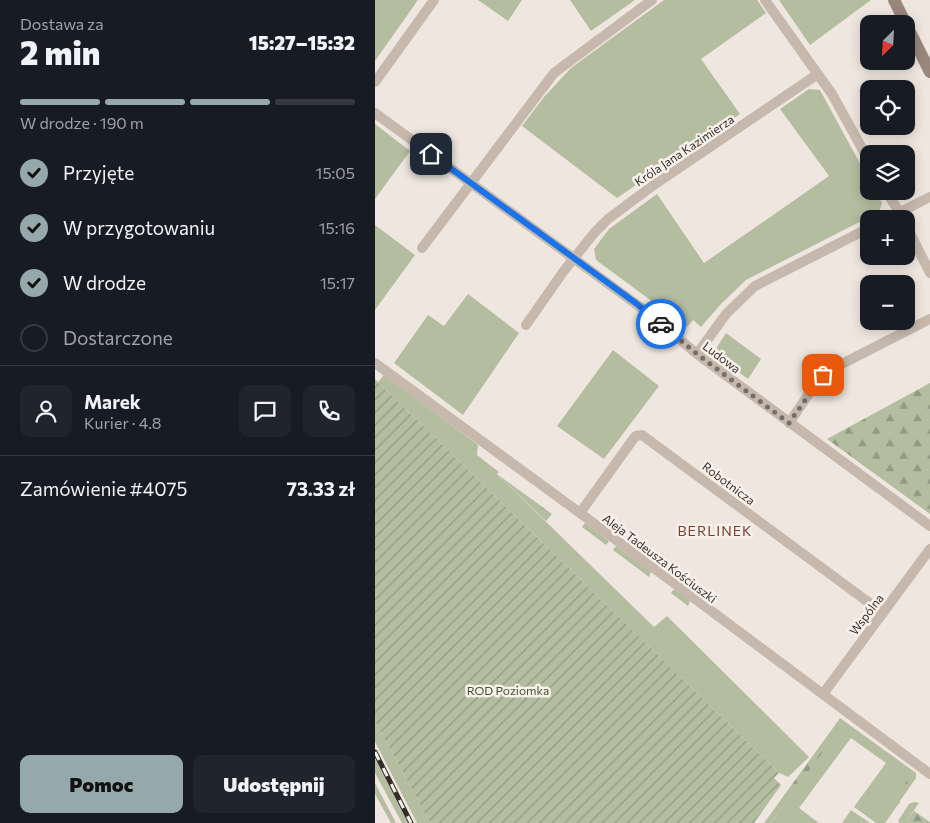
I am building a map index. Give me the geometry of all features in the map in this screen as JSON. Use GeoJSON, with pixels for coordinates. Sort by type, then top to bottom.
{"type":"FeatureCollection","features":[{"type":"Feature","properties":{"kind":"main road"},"geometry":{"type":"LineString","coordinates":[[894,0],[902,15]]}},
{"type":"Feature","properties":{"kind":"main road"},"geometry":{"type":"LineString","coordinates":[[915,42],[930,72]]}},
{"type":"Feature","properties":{"kind":"street"},"geometry":{"type":"LineString","coordinates":[[375,82],[434,0]]}},
{"type":"Feature","properties":{"kind":"street"},"geometry":{"type":"LineString","coordinates":[[421,248],[553,73],[652,0]]}},
{"type":"Feature","properties":{"kind":"street"},"geometry":{"type":"LineString","coordinates":[[765,0],[818,74],[839,106],[860,145]]}},
{"type":"Feature","properties":{"kind":"street","name":"Króla Jana Kazimierza"},"geometry":{"type":"LineString","coordinates":[[574,259],[595,232],[619,210],[818,74]]}},
{"type":"Feature","properties":{"kind":"street","name":"Ludowa"},"geometry":{"type":"LineString","coordinates":[[375,113],[647,312],[697,354],[930,526]]}},
{"type":"Feature","properties":{"kind":"street"},"geometry":{"type":"LineString","coordinates":[[910,210],[930,198]]}},
{"type":"Feature","properties":{"kind":"street"},"geometry":{"type":"LineString","coordinates":[[697,354],[726,314],[755,286],[860,233]]}},
{"type":"Feature","properties":{"kind":"street"},"geometry":{"type":"LineString","coordinates":[[915,243],[930,273]]}},
{"type":"Feature","properties":{"kind":"street"},"geometry":{"type":"LineString","coordinates":[[526,325],[574,259]]}},
{"type":"Feature","properties":{"kind":"street"},"geometry":{"type":"LineString","coordinates":[[789,423],[817,382],[828,371],[930,319]]}},
{"type":"Feature","properties":{"kind":"street","name":"Aleja Tadeusza Kościuszki"},"geometry":{"type":"LineString","coordinates":[[375,363],[930,773]]}},
{"type":"Feature","properties":{"kind":"street","name":"Robotnicza"},"geometry":{"type":"LineString","coordinates":[[580,513],[634,438],[642,435],[883,612]]}},
{"type":"Feature","properties":{"kind":"street","name":"Wspólna"},"geometry":{"type":"LineString","coordinates":[[823,694],[930,549]]}},
{"type":"Feature","properties":{"kind":"green space"},"geometry":{"type":"Polygon","coordinates":[[[375,0],[418,0],[375,61],[375,0]]]}},
{"type":"Feature","properties":{"kind":"green space"},"geometry":{"type":"Polygon","coordinates":[[[478,0],[522,0],[508,21],[478,0]]]}},
{"type":"Feature","properties":{"kind":"green space"},"geometry":{"type":"Polygon","coordinates":[[[570,0],[635,0],[591,31],[570,0]]]}},
{"type":"Feature","properties":{"kind":"green space"},"geometry":{"type":"Polygon","coordinates":[[[664,0],[757,0],[766,13],[701,59],[740,114],[617,198],[522,126],[544,97],[571,68],[664,0]]]}},
{"type":"Feature","properties":{"kind":"green space"},"geometry":{"type":"Polygon","coordinates":[[[779,0],[871,0],[810,45],[779,0]]]}},
{"type":"Feature","properties":{"kind":"green space"},"geometry":{"type":"Polygon","coordinates":[[[809,89],[820,90],[860,163],[860,200],[880,200],[882,203],[880,210],[860,210],[860,222],[746,280],[701,327],[693,320],[687,327],[596,260],[594,249],[609,229],[657,194],[704,263],[829,176],[780,109],[809,89]]]}},
{"type":"Feature","properties":{"kind":"green space"},"geometry":{"type":"Polygon","coordinates":[[[375,124],[410,151],[375,199],[375,124]]]}},
{"type":"Feature","properties":{"kind":"green space"},"geometry":{"type":"Polygon","coordinates":[[[375,225],[415,255],[375,310],[375,225]]]}},
{"type":"Feature","properties":{"kind":"green space"},"geometry":{"type":"Polygon","coordinates":[[[468,294],[519,333],[463,415],[394,363],[428,315],[444,326],[468,294]]]}},
{"type":"Feature","properties":{"kind":"green space"},"geometry":{"type":"Polygon","coordinates":[[[726,333],[761,359],[748,379],[715,355],[717,347],[726,333]]]}},
{"type":"Feature","properties":{"kind":"green space"},"geometry":{"type":"Polygon","coordinates":[[[613,350],[659,386],[604,459],[557,426],[613,350]]]}},
{"type":"Feature","properties":{"kind":"green space"},"geometry":{"type":"Polygon","coordinates":[[[384,375],[478,445],[477,455],[499,472],[497,474],[654,627],[667,616],[809,757],[788,777],[779,773],[378,382],[384,375]]]}},
{"type":"Feature","properties":{"kind":"green space","name":"ROD Poziomka"},"geometry":{"type":"Polygon","coordinates":[[[375,379],[779,773],[774,778],[781,785],[754,823],[430,823],[375,721],[375,379]]]}},
{"type":"Feature","properties":{"kind":"green space"},"geometry":{"type":"Polygon","coordinates":[[[930,383],[930,514],[827,439],[930,383]]]}},
{"type":"Feature","properties":{"kind":"green space"},"geometry":{"type":"Polygon","coordinates":[[[497,474],[552,514],[546,521],[497,474]]]}},
{"type":"Feature","properties":{"kind":"green space"},"geometry":{"type":"Polygon","coordinates":[[[585,523],[609,541],[606,545],[582,527],[585,523]]]}},
{"type":"Feature","properties":{"kind":"green space"},"geometry":{"type":"Polygon","coordinates":[[[616,546],[651,572],[649,577],[613,550],[616,546]]]}},
{"type":"Feature","properties":{"kind":"green space"},"geometry":{"type":"Polygon","coordinates":[[[673,590],[676,590],[690,601],[688,606],[671,593],[673,590]]]}},
{"type":"Feature","properties":{"kind":"green space"},"geometry":{"type":"Polygon","coordinates":[[[840,718],[916,773],[916,778],[885,823],[876,823],[854,807],[886,763],[851,738],[799,808],[819,823],[771,823],[842,725],[838,721],[840,718]]]}},
{"type":"Feature","properties":{"kind":"green space"},"geometry":{"type":"Polygon","coordinates":[[[375,721],[430,823],[417,823],[375,742],[375,721]]]}},
{"type":"Feature","properties":{"kind":"green space"},"geometry":{"type":"Polygon","coordinates":[[[838,721],[842,725],[839,730],[771,823],[764,823],[838,721]]]}},
{"type":"Feature","properties":{"kind":"green space"},"geometry":{"type":"Polygon","coordinates":[[[877,750],[913,776],[897,799],[899,803],[894,800],[910,776],[877,750]]]}},
{"type":"Feature","properties":{"kind":"green space"},"geometry":{"type":"Polygon","coordinates":[[[375,756],[410,823],[402,823],[375,773],[375,756]]]}},
{"type":"Feature","properties":{"kind":"green space"},"geometry":{"type":"Polygon","coordinates":[[[375,783],[396,823],[391,823],[375,794],[375,783]]]}},
{"type":"Feature","properties":{"kind":"green space"},"geometry":{"type":"Polygon","coordinates":[[[919,803],[907,820],[911,823],[900,823],[898,821],[909,804],[919,803]]]}},
{"type":"Feature","properties":{"kind":"green space"},"geometry":{"type":"Polygon","coordinates":[[[851,810],[870,823],[842,823],[851,810]]]}},
{"type":"Feature","properties":{"kind":"green space"},"geometry":{"type":"Polygon","coordinates":[[[914,811],[930,823],[911,823],[907,820],[914,811]]]}},
{"type":"Feature","properties":{"kind":"railway"},"geometry":{"type":"LineString","coordinates":[[375,752],[411,823]]}},
{"type":"Feature","properties":{"kind":"way so far"},"geometry":{"type":"LineString","coordinates":[[661,324],[697,354],[789,423],[823,375]]}},
{"type":"Feature","properties":{"kind":"district","name":"BERLINEK"},"geometry":{"type":"Point","coordinates":[715,530]}},
{"type":"Feature","properties":{"kind":"route"},"geometry":{"type":"LineString","coordinates":[[431,154],[637,304],[661,324]]}}]}
